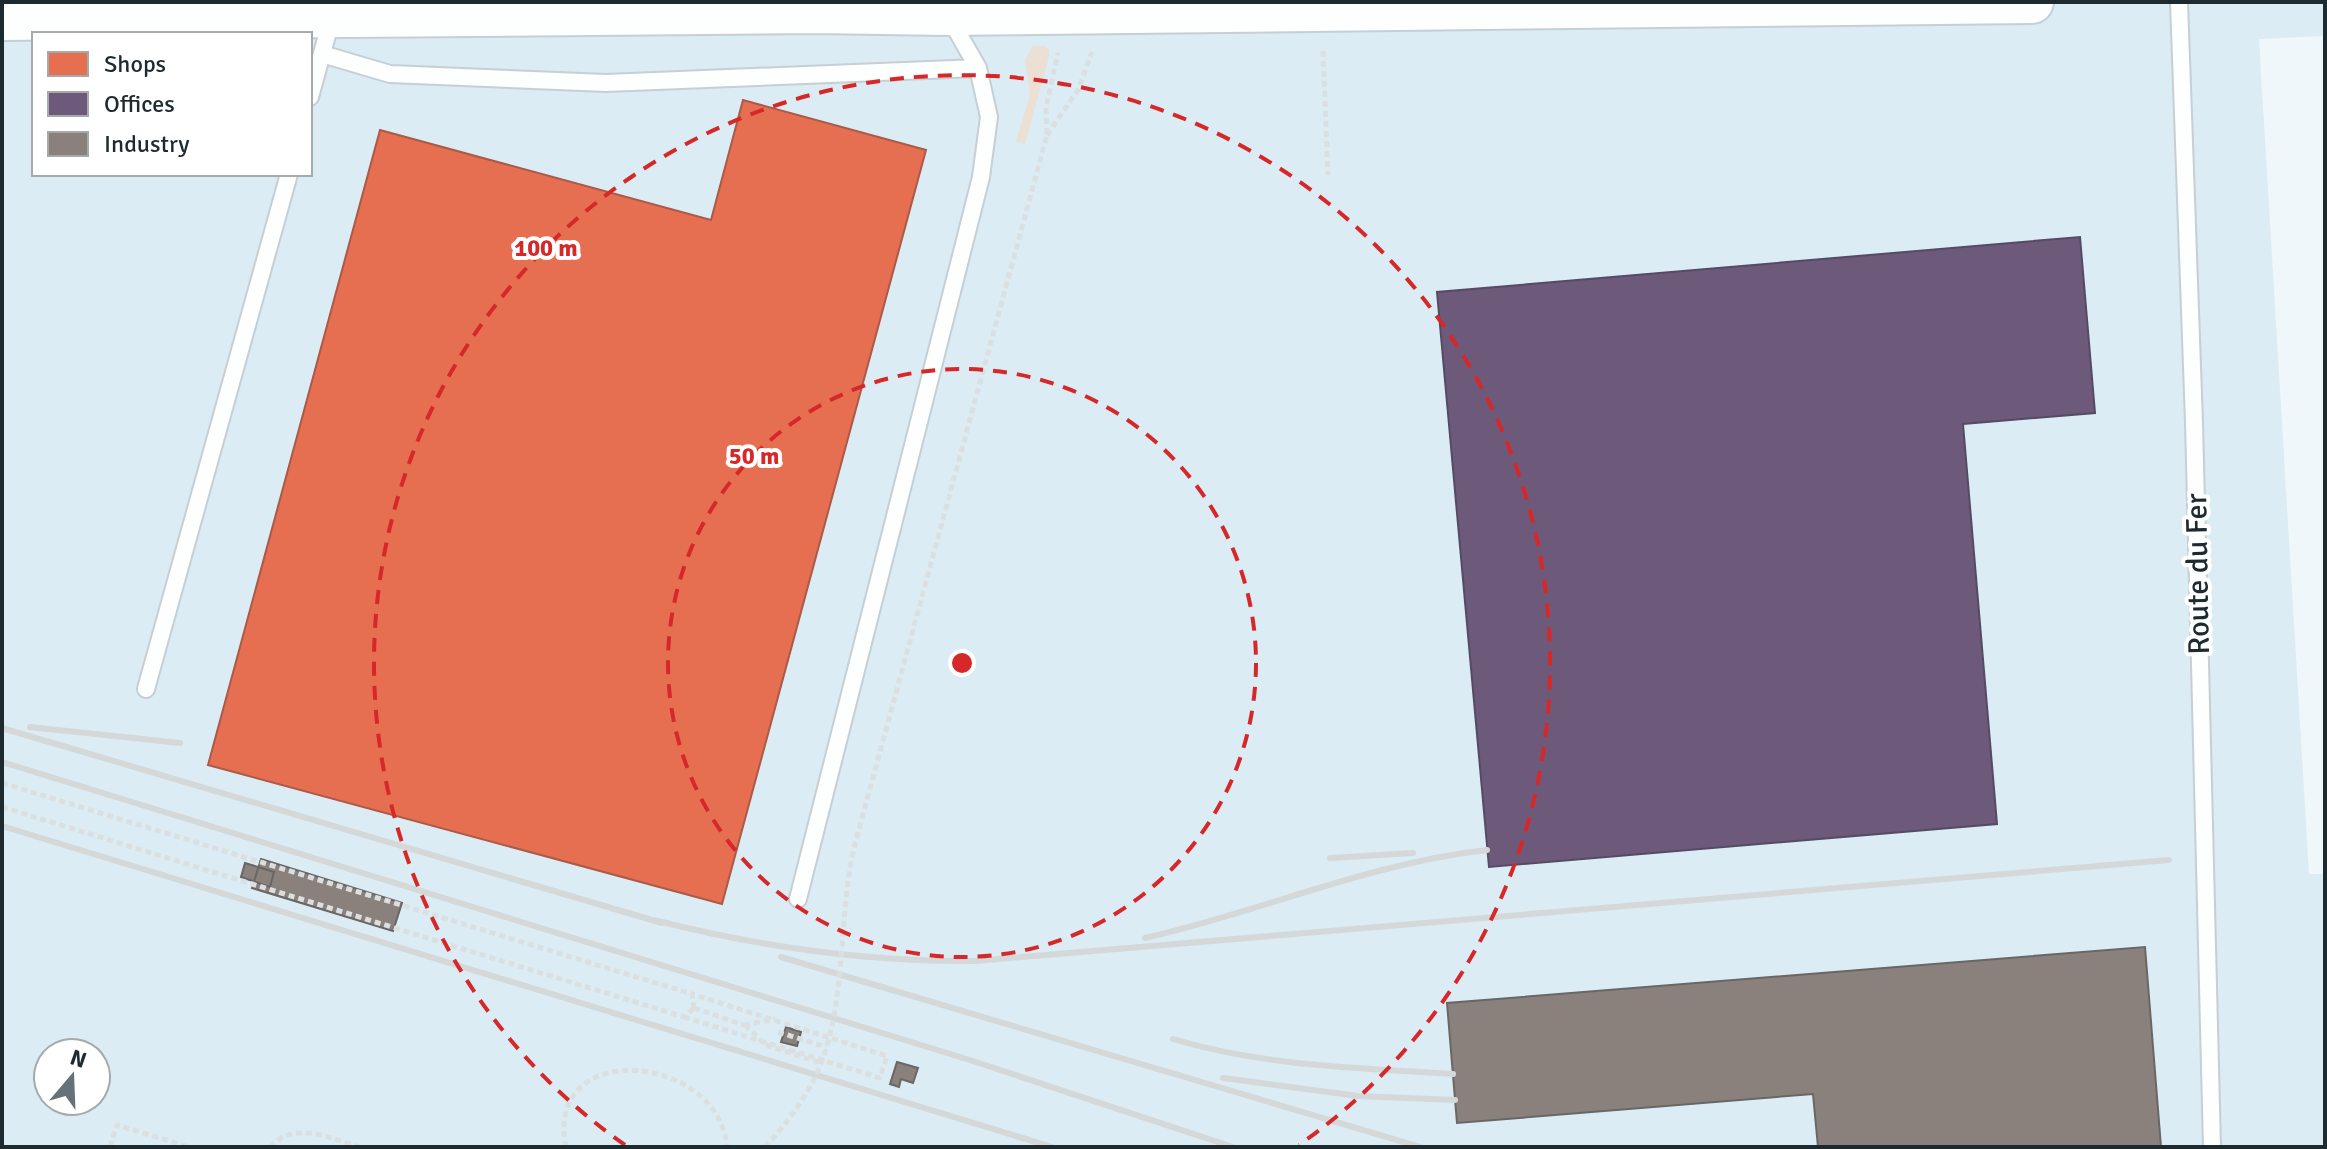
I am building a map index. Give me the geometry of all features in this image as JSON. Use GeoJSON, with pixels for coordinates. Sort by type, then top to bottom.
{"type":"FeatureCollection","features":[{"type":"Feature","properties":{"kind":"street"},"geometry":{"type":"LineString","coordinates":[[312,34],[799,12],[947,14],[2032,2]]}},
{"type":"Feature","properties":{"kind":"street"},"geometry":{"type":"LineString","coordinates":[[2,19],[266,32]]}},
{"type":"Feature","properties":{"kind":"lane","name":"Route du Fer"},"geometry":{"type":"LineString","coordinates":[[2179,2],[2194,422],[2212,1147]]}},
{"type":"Feature","properties":{"kind":"lane"},"geometry":{"type":"LineString","coordinates":[[798,899],[981,177],[989,117],[978,68],[947,14]]}},
{"type":"Feature","properties":{"kind":"lane"},"geometry":{"type":"LineString","coordinates":[[312,90],[327,35],[390,74],[606,83],[978,68]]}},
{"type":"Feature","properties":{"kind":"lane"},"geometry":{"type":"LineString","coordinates":[[146,689],[288,176]]}},
{"type":"Feature","properties":{"kind":"path"},"geometry":{"type":"LineString","coordinates":[[1323,38],[1328,175]]}},
{"type":"Feature","properties":{"kind":"path"},"geometry":{"type":"LineString","coordinates":[[1047,135],[1078,90],[1095,40]]}},
{"type":"Feature","properties":{"kind":"path"},"geometry":{"type":"LineString","coordinates":[[765,1147],[794,1114],[821,1063],[829,1036],[852,856],[1047,135],[1046,108],[1059,41]]}},
{"type":"Feature","properties":{"kind":"path"},"geometry":{"type":"LineString","coordinates":[[2,783],[887,1056],[880,1078],[2,807]]}},
{"type":"Feature","properties":{"kind":"path"},"geometry":{"type":"LineString","coordinates":[[692,994],[694,1008]]}},
{"type":"Feature","properties":{"kind":"path"},"geometry":{"type":"LineString","coordinates":[[684,1017],[694,1008]]}},
{"type":"Feature","properties":{"kind":"path"},"geometry":{"type":"LineString","coordinates":[[694,1008],[744,1025],[766,1045],[821,1063]]}},
{"type":"Feature","properties":{"kind":"path"},"geometry":{"type":"LineString","coordinates":[[744,1025],[775,1019],[829,1036]]}},
{"type":"Feature","properties":{"kind":"path"},"geometry":{"type":"LineString","coordinates":[[774,1044],[781,1023]]}},
{"type":"Feature","properties":{"kind":"path"},"geometry":{"type":"LineString","coordinates":[[778,1032],[826,1047]]}},
{"type":"Feature","properties":{"kind":"path"},"geometry":{"type":"LineString","coordinates":[[566,1147],[564,1127],[568,1110],[580,1088],[600,1074],[627,1070],[642,1071],[676,1082],[704,1098],[720,1120],[727,1147]]}},
{"type":"Feature","properties":{"kind":"path"},"geometry":{"type":"LineString","coordinates":[[110,1147],[117,1125],[189,1147]]}},
{"type":"Feature","properties":{"kind":"path"},"geometry":{"type":"LineString","coordinates":[[270,1147],[280,1137],[307,1132],[359,1147]]}},
{"type":"Feature","properties":{"kind":"shaded area"},"geometry":{"type":"Polygon","coordinates":[[[2,2],[2325,2],[2325,36],[2259,39],[2309,874],[2325,874],[2325,1147],[2,1147],[2,2]]]}},
{"type":"Feature","properties":{"kind":"shaded area"},"geometry":{"type":"Polygon","coordinates":[[[1033,46],[1046,46],[1049,57],[1025,144],[1016,141],[1030,95],[1025,60],[1033,46]]]}},
{"type":"Feature","properties":{"kind":"building: Shops"},"geometry":{"type":"Polygon","coordinates":[[[743,100],[926,150],[722,904],[208,765],[380,130],[711,220],[743,100]]]}},
{"type":"Feature","properties":{"kind":"building: Offices"},"geometry":{"type":"Polygon","coordinates":[[[2080,237],[2095,413],[1963,424],[1997,824],[1489,867],[1437,292],[2080,237]]]}},
{"type":"Feature","properties":{"kind":"building: Industry"},"geometry":{"type":"Polygon","coordinates":[[[261,859],[402,903],[393,931],[252,888],[261,859]]]}},
{"type":"Feature","properties":{"kind":"building: Industry"},"geometry":{"type":"Polygon","coordinates":[[[245,863],[274,872],[270,887],[241,877],[245,863]]]}},
{"type":"Feature","properties":{"kind":"building: Industry"},"geometry":{"type":"Polygon","coordinates":[[[2145,947],[2161,1147],[1818,1147],[1813,1094],[1457,1123],[1447,1003],[2145,947]]]}},
{"type":"Feature","properties":{"kind":"building: Industry"},"geometry":{"type":"Polygon","coordinates":[[[786,1027],[801,1032],[797,1046],[781,1042],[786,1027]]]}},
{"type":"Feature","properties":{"kind":"building: Industry"},"geometry":{"type":"Polygon","coordinates":[[[897,1062],[918,1068],[913,1083],[901,1079],[899,1087],[890,1084],[897,1062]]]}},
{"type":"Feature","properties":{"kind":"railway"},"geometry":{"type":"LineString","coordinates":[[30,727],[180,743]]}},
{"type":"Feature","properties":{"kind":"railway"},"geometry":{"type":"LineString","coordinates":[[2,728],[662,923]]}},
{"type":"Feature","properties":{"kind":"railway"},"geometry":{"type":"LineString","coordinates":[[2,762],[973,1061],[1233,1147]]}},
{"type":"Feature","properties":{"kind":"railway"},"geometry":{"type":"LineString","coordinates":[[2,826],[1052,1147]]}},
{"type":"Feature","properties":{"kind":"railway"},"geometry":{"type":"LineString","coordinates":[[1145,938],[1357,877],[1443,856],[1487,850]]}},
{"type":"Feature","properties":{"kind":"railway"},"geometry":{"type":"LineString","coordinates":[[1330,858],[1413,853]]}},
{"type":"Feature","properties":{"kind":"railway"},"geometry":{"type":"LineString","coordinates":[[654,920],[733,938],[813,951],[893,959],[975,961],[2169,860]]}},
{"type":"Feature","properties":{"kind":"railway"},"geometry":{"type":"LineString","coordinates":[[781,957],[1420,1147]]}},
{"type":"Feature","properties":{"kind":"railway"},"geometry":{"type":"LineString","coordinates":[[1173,1039],[1276,1060],[1453,1074]]}},
{"type":"Feature","properties":{"kind":"railway"},"geometry":{"type":"LineString","coordinates":[[1223,1078],[1358,1096],[1455,1100]]}}]}
